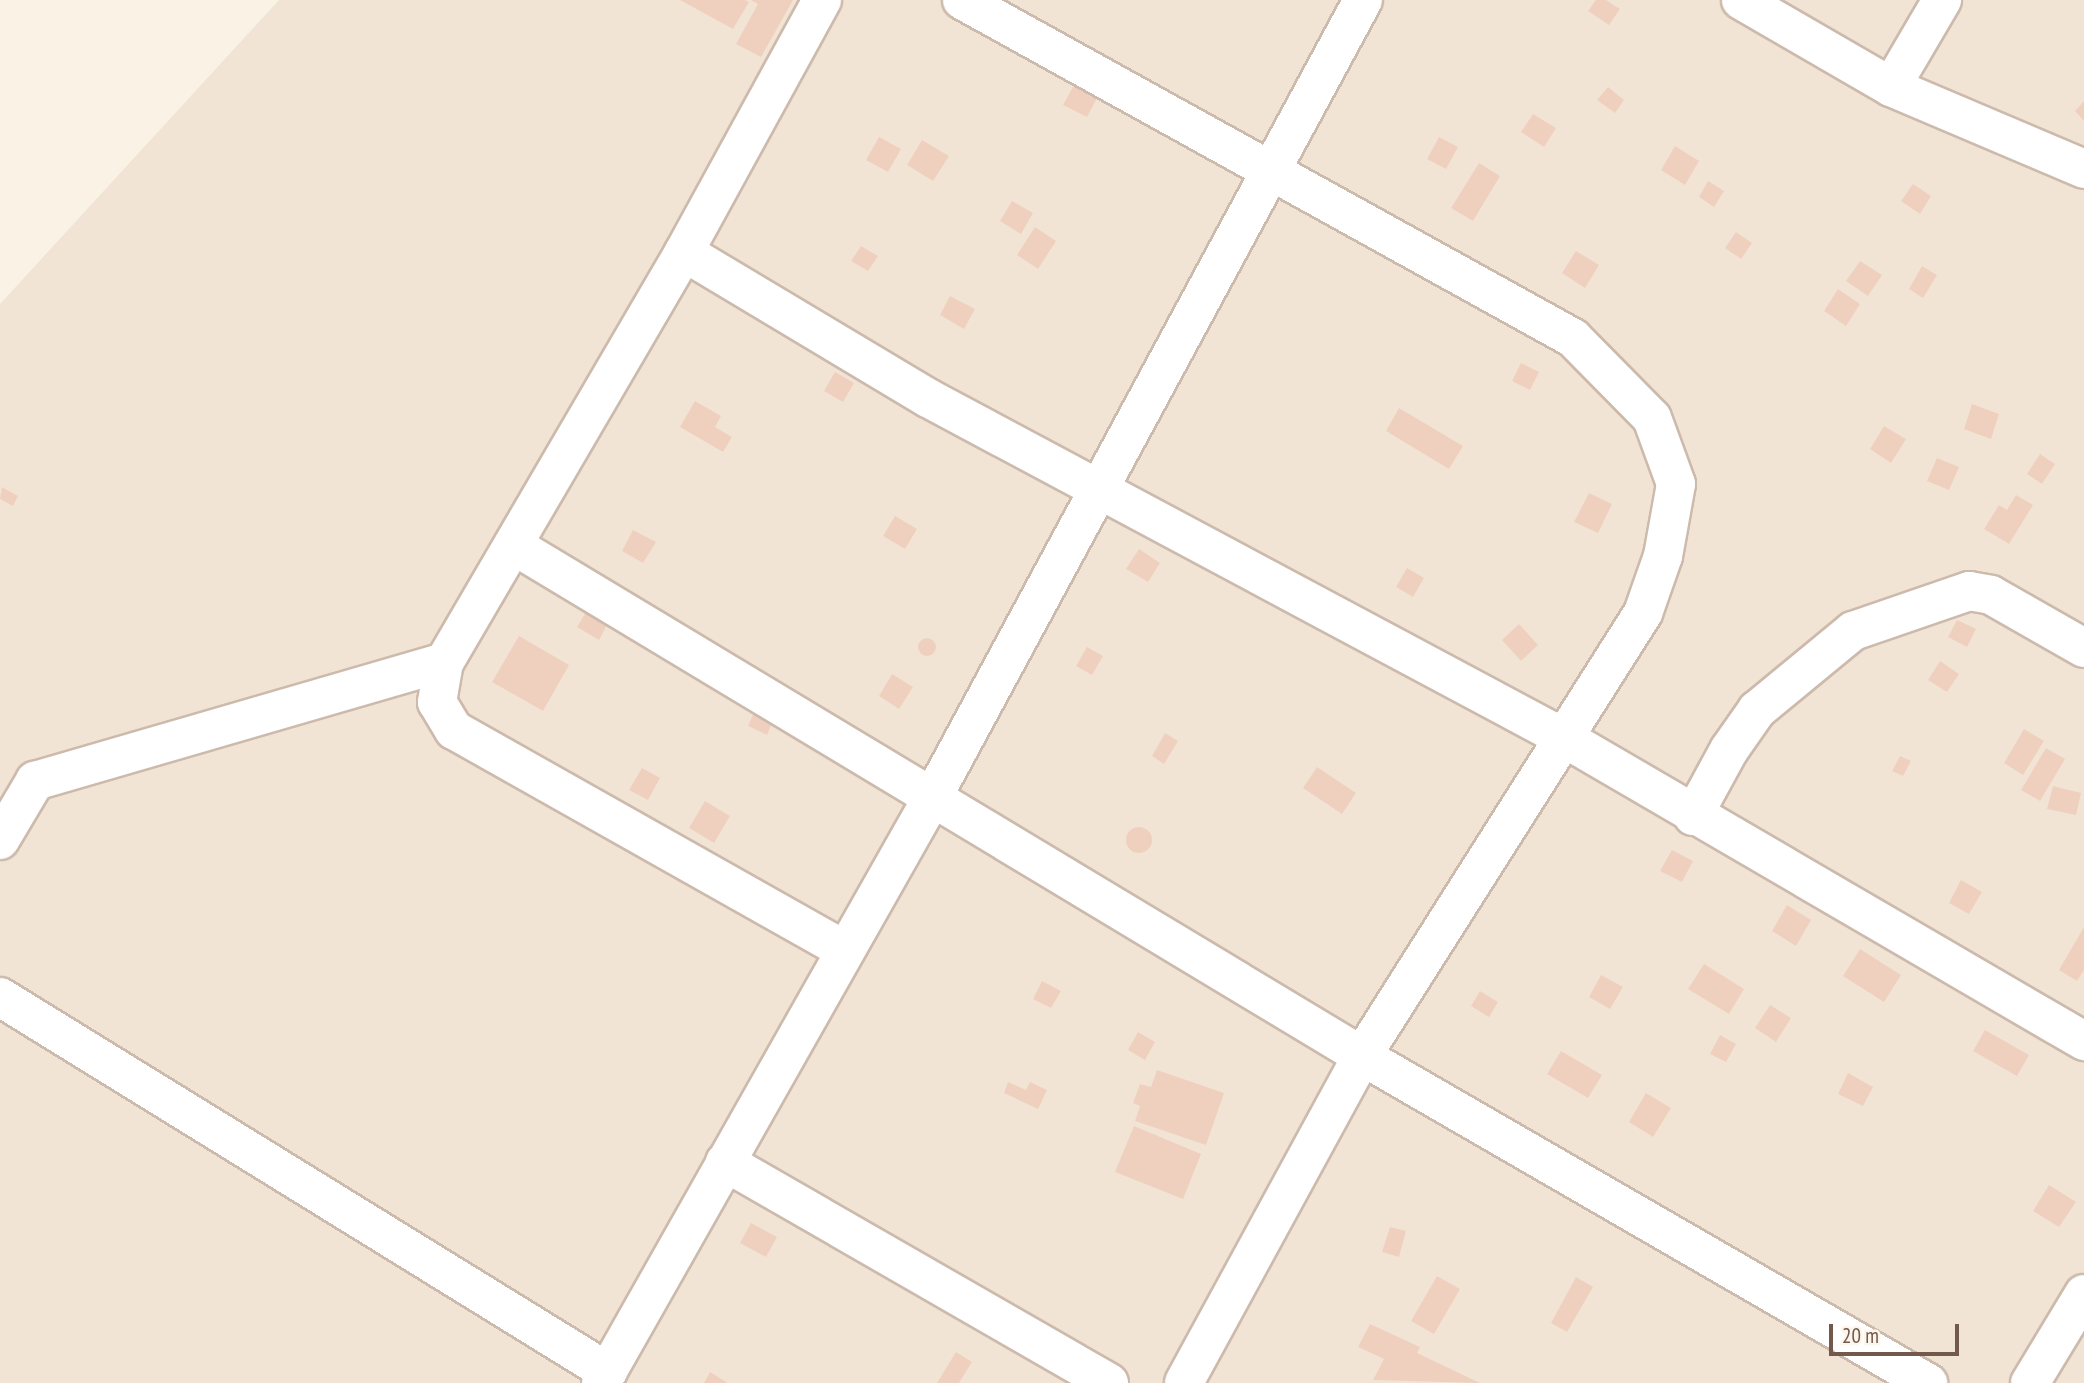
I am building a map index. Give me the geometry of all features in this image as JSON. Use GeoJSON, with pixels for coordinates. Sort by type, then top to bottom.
{"type":"FeatureCollection","features":[{"type":"Feature","properties":{"kind":"street"},"geometry":{"type":"LineString","coordinates":[[822,0],[684,252],[444,662],[437,702],[454,730],[845,950]]}},
{"type":"Feature","properties":{"kind":"street"},"geometry":{"type":"LineString","coordinates":[[962,0],[1573,338],[1652,418],[1676,484],[1663,556],[1643,613],[1566,739],[1362,1056],[1184,1383]]}},
{"type":"Feature","properties":{"kind":"street"},"geometry":{"type":"LineString","coordinates":[[0,998],[605,1378],[931,800],[1363,0]]}},
{"type":"Feature","properties":{"kind":"street"},"geometry":{"type":"LineString","coordinates":[[1741,0],[1891,87],[2084,169]]}},
{"type":"Feature","properties":{"kind":"street"},"geometry":{"type":"LineString","coordinates":[[1891,87],[1942,0]]}},
{"type":"Feature","properties":{"kind":"street"},"geometry":{"type":"LineString","coordinates":[[684,252],[928,398],[1566,739],[1693,816],[2084,1041]]}},
{"type":"Feature","properties":{"kind":"street"},"geometry":{"type":"LineString","coordinates":[[513,545],[931,800],[1362,1056],[1928,1383]]}},
{"type":"Feature","properties":{"kind":"street"},"geometry":{"type":"LineString","coordinates":[[1693,816],[1729,750],[1757,710],[1853,631],[1969,591],[1991,595],[2084,648]]}},
{"type":"Feature","properties":{"kind":"street"},"geometry":{"type":"LineString","coordinates":[[0,840],[35,781],[444,662]]}},
{"type":"Feature","properties":{"kind":"street"},"geometry":{"type":"LineString","coordinates":[[725,1162],[1109,1383]]}},
{"type":"Feature","properties":{"kind":"street"},"geometry":{"type":"LineString","coordinates":[[2030,1383],[2084,1294]]}},
{"type":"Feature","properties":{"kind":"shaded area"},"geometry":{"type":"Polygon","coordinates":[[[279,0],[2084,0],[2084,1383],[0,1383],[0,304],[279,0]]]}},
{"type":"Feature","properties":{"kind":"building"},"geometry":{"type":"Polygon","coordinates":[[[680,0],[745,0],[749,2],[733,29],[680,0]]]}},
{"type":"Feature","properties":{"kind":"building"},"geometry":{"type":"Polygon","coordinates":[[[751,0],[793,0],[761,57],[736,44],[758,4],[751,0]]]}},
{"type":"Feature","properties":{"kind":"building"},"geometry":{"type":"Polygon","coordinates":[[[1596,0],[1606,0],[1620,9],[1609,25],[1588,11],[1596,0]]]}},
{"type":"Feature","properties":{"kind":"building"},"geometry":{"type":"Polygon","coordinates":[[[1074,85],[1097,98],[1087,117],[1063,105],[1074,85]]]}},
{"type":"Feature","properties":{"kind":"building"},"geometry":{"type":"Polygon","coordinates":[[[1608,87],[1624,100],[1615,113],[1597,100],[1608,87]]]}},
{"type":"Feature","properties":{"kind":"building"},"geometry":{"type":"Polygon","coordinates":[[[2084,101],[2084,121],[2075,111],[2084,101]]]}},
{"type":"Feature","properties":{"kind":"building"},"geometry":{"type":"Polygon","coordinates":[[[1533,114],[1556,128],[1544,147],[1521,132],[1533,114]]]}},
{"type":"Feature","properties":{"kind":"building"},"geometry":{"type":"Polygon","coordinates":[[[879,137],[901,149],[888,172],[866,160],[879,137]]]}},
{"type":"Feature","properties":{"kind":"building"},"geometry":{"type":"Polygon","coordinates":[[[1439,137],[1458,147],[1446,169],[1427,159],[1439,137]]]}},
{"type":"Feature","properties":{"kind":"building"},"geometry":{"type":"Polygon","coordinates":[[[922,140],[949,156],[933,181],[907,165],[922,140]]]}},
{"type":"Feature","properties":{"kind":"building"},"geometry":{"type":"Polygon","coordinates":[[[1675,146],[1699,161],[1685,185],[1661,170],[1675,146]]]}},
{"type":"Feature","properties":{"kind":"building"},"geometry":{"type":"Polygon","coordinates":[[[1479,163],[1500,176],[1473,221],[1451,208],[1479,163]]]}},
{"type":"Feature","properties":{"kind":"building"},"geometry":{"type":"Polygon","coordinates":[[[1708,181],[1724,191],[1714,207],[1699,197],[1708,181]]]}},
{"type":"Feature","properties":{"kind":"building"},"geometry":{"type":"Polygon","coordinates":[[[1913,184],[1931,196],[1920,214],[1901,201],[1913,184]]]}},
{"type":"Feature","properties":{"kind":"building"},"geometry":{"type":"Polygon","coordinates":[[[1012,201],[1033,213],[1021,234],[1000,221],[1012,201]]]}},
{"type":"Feature","properties":{"kind":"building"},"geometry":{"type":"Polygon","coordinates":[[[1035,227],[1056,241],[1038,269],[1017,255],[1035,227]]]}},
{"type":"Feature","properties":{"kind":"building"},"geometry":{"type":"Polygon","coordinates":[[[1736,232],[1752,243],[1741,259],[1725,248],[1736,232]]]}},
{"type":"Feature","properties":{"kind":"building"},"geometry":{"type":"Polygon","coordinates":[[[861,246],[878,256],[868,271],[851,261],[861,246]]]}},
{"type":"Feature","properties":{"kind":"building"},"geometry":{"type":"Polygon","coordinates":[[[1576,251],[1599,265],[1585,288],[1562,273],[1576,251]]]}},
{"type":"Feature","properties":{"kind":"building"},"geometry":{"type":"Polygon","coordinates":[[[1860,261],[1882,275],[1868,296],[1846,281],[1860,261]]]}},
{"type":"Feature","properties":{"kind":"building"},"geometry":{"type":"Polygon","coordinates":[[[1922,266],[1937,275],[1923,298],[1909,289],[1922,266]]]}},
{"type":"Feature","properties":{"kind":"building"},"geometry":{"type":"Polygon","coordinates":[[[1838,289],[1860,304],[1846,326],[1824,311],[1838,289]]]}},
{"type":"Feature","properties":{"kind":"building"},"geometry":{"type":"Polygon","coordinates":[[[950,296],[975,309],[964,329],[940,315],[950,296]]]}},
{"type":"Feature","properties":{"kind":"building"},"geometry":{"type":"Polygon","coordinates":[[[1521,363],[1539,372],[1530,390],[1512,381],[1521,363]]]}},
{"type":"Feature","properties":{"kind":"building"},"geometry":{"type":"Polygon","coordinates":[[[835,372],[854,383],[843,402],[824,391],[835,372]]]}},
{"type":"Feature","properties":{"kind":"building"},"geometry":{"type":"Polygon","coordinates":[[[695,401],[721,416],[715,427],[732,437],[723,452],[680,427],[695,401]]]}},
{"type":"Feature","properties":{"kind":"building"},"geometry":{"type":"Polygon","coordinates":[[[1972,404],[1999,414],[1991,439],[1964,429],[1972,404]]]}},
{"type":"Feature","properties":{"kind":"building"},"geometry":{"type":"Polygon","coordinates":[[[1399,408],[1463,446],[1449,469],[1386,431],[1399,408]]]}},
{"type":"Feature","properties":{"kind":"building"},"geometry":{"type":"Polygon","coordinates":[[[1884,426],[1906,439],[1891,463],[1870,449],[1884,426]]]}},
{"type":"Feature","properties":{"kind":"building"},"geometry":{"type":"Polygon","coordinates":[[[2040,454],[2055,464],[2042,484],[2027,474],[2040,454]]]}},
{"type":"Feature","properties":{"kind":"building"},"geometry":{"type":"Polygon","coordinates":[[[1937,458],[1959,467],[1949,490],[1927,481],[1937,458]]]}},
{"type":"Feature","properties":{"kind":"building"},"geometry":{"type":"Polygon","coordinates":[[[2,487],[18,496],[13,506],[0,499],[2,487]]]}},
{"type":"Feature","properties":{"kind":"building"},"geometry":{"type":"Polygon","coordinates":[[[1589,493],[1612,504],[1598,533],[1574,522],[1589,493]]]}},
{"type":"Feature","properties":{"kind":"building"},"geometry":{"type":"Polygon","coordinates":[[[2016,495],[2033,505],[2009,544],[1984,529],[1999,505],[2007,510],[2016,495]]]}},
{"type":"Feature","properties":{"kind":"building"},"geometry":{"type":"Polygon","coordinates":[[[895,516],[917,529],[905,549],[883,536],[895,516]]]}},
{"type":"Feature","properties":{"kind":"building"},"geometry":{"type":"Polygon","coordinates":[[[633,530],[656,542],[643,563],[622,551],[633,530]]]}},
{"type":"Feature","properties":{"kind":"building"},"geometry":{"type":"Polygon","coordinates":[[[1139,549],[1160,563],[1148,582],[1126,569],[1139,549]]]}},
{"type":"Feature","properties":{"kind":"building"},"geometry":{"type":"Polygon","coordinates":[[[1407,568],[1424,578],[1413,597],[1396,587],[1407,568]]]}},
{"type":"Feature","properties":{"kind":"building"},"geometry":{"type":"Polygon","coordinates":[[[589,607],[610,619],[599,640],[577,627],[589,607]]]}},
{"type":"Feature","properties":{"kind":"building"},"geometry":{"type":"Polygon","coordinates":[[[1957,620],[1976,629],[1967,647],[1948,637],[1957,620]]]}},
{"type":"Feature","properties":{"kind":"building"},"geometry":{"type":"Polygon","coordinates":[[[1519,624],[1538,645],[1521,661],[1502,640],[1519,624]]]}},
{"type":"Feature","properties":{"kind":"building"},"geometry":{"type":"Polygon","coordinates":[[[519,636],[569,665],[543,711],[492,682],[519,636]]]}},
{"type":"Feature","properties":{"kind":"building"},"geometry":{"type":"Polygon","coordinates":[[[923,638],[931,638],[936,647],[934,654],[923,656],[918,651],[918,643],[923,638]]]}},
{"type":"Feature","properties":{"kind":"building"},"geometry":{"type":"Polygon","coordinates":[[[1087,647],[1103,656],[1092,675],[1076,666],[1087,647]]]}},
{"type":"Feature","properties":{"kind":"building"},"geometry":{"type":"Polygon","coordinates":[[[1940,661],[1959,674],[1947,692],[1928,680],[1940,661]]]}},
{"type":"Feature","properties":{"kind":"building"},"geometry":{"type":"Polygon","coordinates":[[[892,674],[913,687],[899,709],[879,696],[892,674]]]}},
{"type":"Feature","properties":{"kind":"building"},"geometry":{"type":"Polygon","coordinates":[[[757,705],[776,714],[767,735],[748,726],[757,705]]]}},
{"type":"Feature","properties":{"kind":"building"},"geometry":{"type":"Polygon","coordinates":[[[2024,729],[2044,741],[2023,775],[2004,763],[2024,729]]]}},
{"type":"Feature","properties":{"kind":"building"},"geometry":{"type":"Polygon","coordinates":[[[1165,733],[1178,741],[1164,764],[1152,756],[1165,733]]]}},
{"type":"Feature","properties":{"kind":"building"},"geometry":{"type":"Polygon","coordinates":[[[2046,748],[2065,759],[2040,801],[2021,790],[2046,748]]]}},
{"type":"Feature","properties":{"kind":"building"},"geometry":{"type":"Polygon","coordinates":[[[1900,756],[1911,761],[1903,776],[1892,771],[1900,756]]]}},
{"type":"Feature","properties":{"kind":"building"},"geometry":{"type":"Polygon","coordinates":[[[1317,767],[1356,793],[1342,814],[1303,788],[1317,767]]]}},
{"type":"Feature","properties":{"kind":"building"},"geometry":{"type":"Polygon","coordinates":[[[642,768],[660,778],[648,800],[629,790],[642,768]]]}},
{"type":"Feature","properties":{"kind":"building"},"geometry":{"type":"Polygon","coordinates":[[[2053,786],[2081,793],[2076,815],[2047,809],[2053,786]]]}},
{"type":"Feature","properties":{"kind":"building"},"geometry":{"type":"Polygon","coordinates":[[[705,801],[730,816],[714,843],[689,828],[705,801]]]}},
{"type":"Feature","properties":{"kind":"building"},"geometry":{"type":"Polygon","coordinates":[[[1139,827],[1148,831],[1152,840],[1148,849],[1139,853],[1130,849],[1126,840],[1130,831],[1139,827]]]}},
{"type":"Feature","properties":{"kind":"building"},"geometry":{"type":"Polygon","coordinates":[[[1672,850],[1693,861],[1682,882],[1660,871],[1672,850]]]}},
{"type":"Feature","properties":{"kind":"building"},"geometry":{"type":"Polygon","coordinates":[[[1961,880],[1982,892],[1969,914],[1949,903],[1961,880]]]}},
{"type":"Feature","properties":{"kind":"building"},"geometry":{"type":"Polygon","coordinates":[[[1787,905],[1811,920],[1796,946],[1772,931],[1787,905]]]}},
{"type":"Feature","properties":{"kind":"building"},"geometry":{"type":"Polygon","coordinates":[[[2084,927],[2084,970],[2077,981],[2059,970],[2084,927]]]}},
{"type":"Feature","properties":{"kind":"building"},"geometry":{"type":"Polygon","coordinates":[[[1860,949],[1901,975],[1884,1002],[1843,976],[1860,949]]]}},
{"type":"Feature","properties":{"kind":"building"},"geometry":{"type":"Polygon","coordinates":[[[1704,964],[1744,989],[1729,1014],[1688,989],[1704,964]]]}},
{"type":"Feature","properties":{"kind":"building"},"geometry":{"type":"Polygon","coordinates":[[[1601,975],[1623,987],[1610,1009],[1589,997],[1601,975]]]}},
{"type":"Feature","properties":{"kind":"building"},"geometry":{"type":"Polygon","coordinates":[[[1042,981],[1061,991],[1051,1008],[1033,999],[1042,981]]]}},
{"type":"Feature","properties":{"kind":"building"},"geometry":{"type":"Polygon","coordinates":[[[1480,991],[1498,1002],[1489,1017],[1471,1006],[1480,991]]]}},
{"type":"Feature","properties":{"kind":"building"},"geometry":{"type":"Polygon","coordinates":[[[1770,1005],[1791,1018],[1776,1042],[1755,1028],[1770,1005]]]}},
{"type":"Feature","properties":{"kind":"building"},"geometry":{"type":"Polygon","coordinates":[[[1985,1030],[2029,1055],[2017,1076],[1973,1051],[1985,1030]]]}},
{"type":"Feature","properties":{"kind":"building"},"geometry":{"type":"Polygon","coordinates":[[[1138,1032],[1155,1042],[1145,1060],[1128,1050],[1138,1032]]]}},
{"type":"Feature","properties":{"kind":"building"},"geometry":{"type":"Polygon","coordinates":[[[1720,1035],[1736,1044],[1726,1062],[1710,1054],[1720,1035]]]}},
{"type":"Feature","properties":{"kind":"building"},"geometry":{"type":"Polygon","coordinates":[[[1561,1051],[1602,1075],[1588,1098],[1547,1074],[1561,1051]]]}},
{"type":"Feature","properties":{"kind":"building"},"geometry":{"type":"Polygon","coordinates":[[[1157,1070],[1224,1093],[1206,1145],[1135,1121],[1140,1106],[1133,1103],[1140,1084],[1151,1087],[1157,1070]]]}},
{"type":"Feature","properties":{"kind":"building"},"geometry":{"type":"Polygon","coordinates":[[[1848,1073],[1873,1087],[1863,1106],[1838,1094],[1848,1073]]]}},
{"type":"Feature","properties":{"kind":"building"},"geometry":{"type":"Polygon","coordinates":[[[1008,1082],[1026,1090],[1030,1082],[1047,1090],[1038,1109],[1004,1093],[1008,1082]]]}},
{"type":"Feature","properties":{"kind":"building"},"geometry":{"type":"Polygon","coordinates":[[[1646,1093],[1671,1108],[1653,1137],[1629,1122],[1646,1093]]]}},
{"type":"Feature","properties":{"kind":"building"},"geometry":{"type":"Polygon","coordinates":[[[1134,1126],[1201,1154],[1183,1199],[1115,1172],[1134,1126]]]}},
{"type":"Feature","properties":{"kind":"building"},"geometry":{"type":"Polygon","coordinates":[[[2049,1185],[2076,1202],[2059,1227],[2033,1211],[2049,1185]]]}},
{"type":"Feature","properties":{"kind":"building"},"geometry":{"type":"Polygon","coordinates":[[[751,1223],[777,1237],[766,1257],[740,1243],[751,1223]]]}},
{"type":"Feature","properties":{"kind":"building"},"geometry":{"type":"Polygon","coordinates":[[[1390,1227],[1406,1231],[1399,1257],[1382,1252],[1390,1227]]]}},
{"type":"Feature","properties":{"kind":"building"},"geometry":{"type":"Polygon","coordinates":[[[1437,1276],[1460,1289],[1434,1334],[1411,1321],[1437,1276]]]}},
{"type":"Feature","properties":{"kind":"building"},"geometry":{"type":"Polygon","coordinates":[[[1576,1277],[1593,1287],[1567,1332],[1551,1323],[1576,1277]]]}},
{"type":"Feature","properties":{"kind":"building"},"geometry":{"type":"Polygon","coordinates":[[[1370,1324],[1420,1347],[1417,1353],[1480,1383],[1373,1380],[1384,1359],[1358,1347],[1370,1324]]]}},
{"type":"Feature","properties":{"kind":"building"},"geometry":{"type":"Polygon","coordinates":[[[956,1352],[972,1362],[959,1383],[937,1383],[956,1352]]]}},
{"type":"Feature","properties":{"kind":"building"},"geometry":{"type":"Polygon","coordinates":[[[710,1372],[728,1383],[704,1383],[710,1372]]]}}]}
